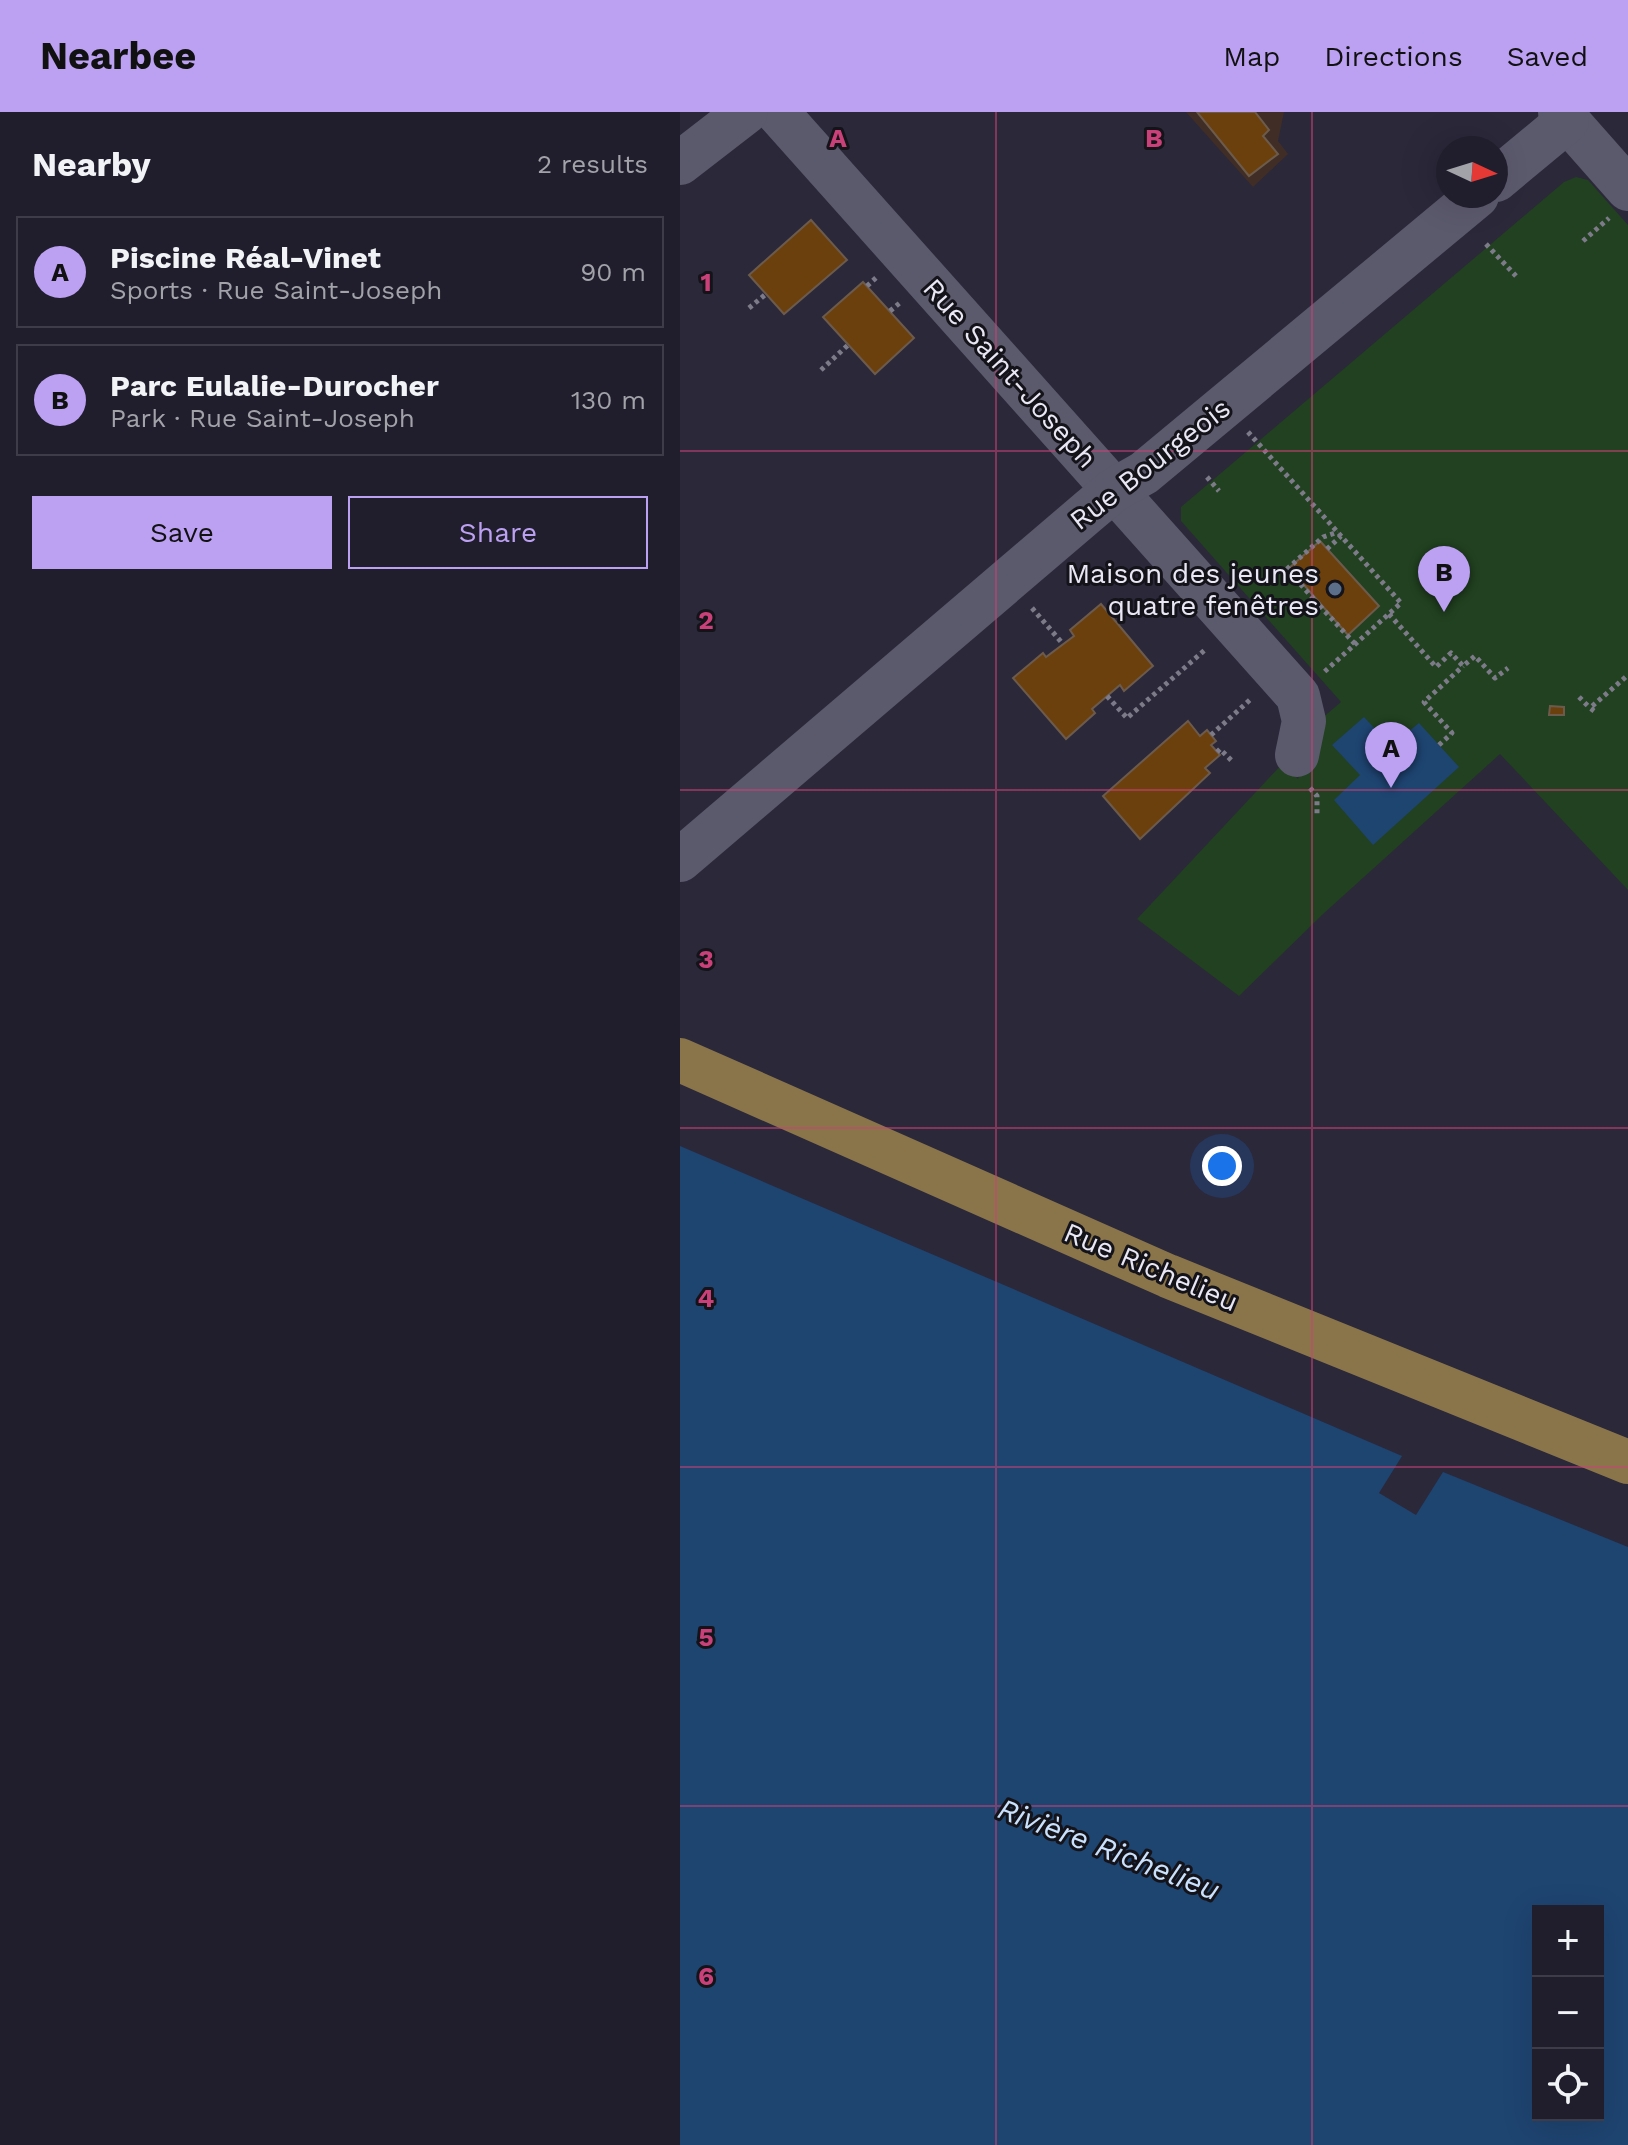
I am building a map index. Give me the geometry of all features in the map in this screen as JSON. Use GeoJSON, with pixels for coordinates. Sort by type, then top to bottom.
{"type":"FeatureCollection","features":[{"type":"Feature","properties":{"kind":"main road","name":"Rue Richelieu"},"geometry":{"type":"LineString","coordinates":[[680,1060],[1168,1276],[1628,1462]]}},
{"type":"Feature","properties":{"kind":"street"},"geometry":{"type":"LineString","coordinates":[[680,163],[746,112]]}},
{"type":"Feature","properties":{"kind":"street","name":"Rue Saint-Joseph"},"geometry":{"type":"LineString","coordinates":[[777,112],[1298,696],[1304,721],[1297,755]]}},
{"type":"Feature","properties":{"kind":"street"},"geometry":{"type":"LineString","coordinates":[[1508,169],[1564,116],[1622,184]]}},
{"type":"Feature","properties":{"kind":"street","name":"Rue Bourgeois"},"geometry":{"type":"LineString","coordinates":[[680,860],[1114,490],[1144,473],[1463,208]]}},
{"type":"Feature","properties":{"kind":"path"},"geometry":{"type":"LineString","coordinates":[[1583,241],[1622,184]]}},
{"type":"Feature","properties":{"kind":"path"},"geometry":{"type":"LineString","coordinates":[[1486,244],[1516,276]]}},
{"type":"Feature","properties":{"kind":"path"},"geometry":{"type":"LineString","coordinates":[[749,308],[766,294]]}},
{"type":"Feature","properties":{"kind":"path"},"geometry":{"type":"LineString","coordinates":[[821,370],[848,345]]}},
{"type":"Feature","properties":{"kind":"path"},"geometry":{"type":"LineString","coordinates":[[1253,439],[1401,603],[1317,679]]}},
{"type":"Feature","properties":{"kind":"path"},"geometry":{"type":"LineString","coordinates":[[1207,477],[1219,491]]}},
{"type":"Feature","properties":{"kind":"path"},"geometry":{"type":"LineString","coordinates":[[1327,549],[1339,534]]}},
{"type":"Feature","properties":{"kind":"path"},"geometry":{"type":"LineString","coordinates":[[1339,534],[1323,537],[1286,568],[1316,608],[1355,644]]}},
{"type":"Feature","properties":{"kind":"path"},"geometry":{"type":"LineString","coordinates":[[1029,605],[1063,644]]}},
{"type":"Feature","properties":{"kind":"path"},"geometry":{"type":"LineString","coordinates":[[1389,614],[1436,667],[1451,653],[1463,666]]}},
{"type":"Feature","properties":{"kind":"path"},"geometry":{"type":"LineString","coordinates":[[1107,696],[1127,718],[1206,649]]}},
{"type":"Feature","properties":{"kind":"path"},"geometry":{"type":"LineString","coordinates":[[1439,745],[1452,733],[1424,702],[1475,656],[1495,678],[1508,668]]}},
{"type":"Feature","properties":{"kind":"path"},"geometry":{"type":"LineString","coordinates":[[1579,697],[1592,710],[1628,675]]}},
{"type":"Feature","properties":{"kind":"path"},"geometry":{"type":"LineString","coordinates":[[1211,735],[1261,690]]}},
{"type":"Feature","properties":{"kind":"path"},"geometry":{"type":"LineString","coordinates":[[1217,752],[1220,749],[1233,762]]}},
{"type":"Feature","properties":{"kind":"shaded area"},"geometry":{"type":"Polygon","coordinates":[[[1186,112],[1284,112],[1278,141],[1288,154],[1253,187],[1186,112]]]}},
{"type":"Feature","properties":{"kind":"green space"},"geometry":{"type":"Polygon","coordinates":[[[1576,177],[1588,180],[1628,225],[1628,890],[1500,754],[1322,915],[1239,996],[1137,919],[1283,763],[1298,779],[1314,725],[1341,702],[1181,521],[1181,507],[1564,182],[1576,177]]]}},
{"type":"Feature","properties":{"kind":"water"},"geometry":{"type":"Polygon","coordinates":[[[1364,717],[1391,746],[1419,723],[1459,767],[1373,845],[1334,800],[1360,775],[1332,745],[1364,717]]]}},
{"type":"Feature","properties":{"kind":"water","name":"Rivière Richelieu"},"geometry":{"type":"Polygon","coordinates":[[[680,1146],[1402,1456],[1379,1493],[1416,1515],[1443,1472],[1628,1547],[1628,2145],[680,2145],[680,1146]]]}},
{"type":"Feature","properties":{"kind":"building"},"geometry":{"type":"Polygon","coordinates":[[[1197,112],[1255,112],[1269,130],[1263,136],[1278,154],[1249,176],[1197,112]]]}},
{"type":"Feature","properties":{"kind":"building"},"geometry":{"type":"Polygon","coordinates":[[[811,220],[847,260],[784,314],[749,275],[811,220]]]}},
{"type":"Feature","properties":{"kind":"building"},"geometry":{"type":"Polygon","coordinates":[[[863,282],[914,338],[875,374],[823,317],[863,282]]]}},
{"type":"Feature","properties":{"kind":"building"},"geometry":{"type":"Polygon","coordinates":[[[1320,541],[1379,606],[1348,635],[1289,568],[1320,541]]]}},
{"type":"Feature","properties":{"kind":"building"},"geometry":{"type":"Polygon","coordinates":[[[1101,604],[1153,666],[1124,691],[1120,685],[1092,709],[1095,713],[1066,739],[1013,678],[1043,653],[1046,657],[1074,636],[1070,630],[1101,604]]]}},
{"type":"Feature","properties":{"kind":"building"},"geometry":{"type":"Polygon","coordinates":[[[1550,706],[1564,707],[1564,715],[1549,715],[1550,706]]]}},
{"type":"Feature","properties":{"kind":"building"},"geometry":{"type":"Polygon","coordinates":[[[1188,721],[1200,736],[1207,730],[1216,741],[1211,745],[1220,755],[1205,768],[1210,773],[1140,839],[1103,796],[1188,721]]]}},
{"type":"Feature","properties":{"kind":"place","name":"Maison des jeunes quatre fenêtres"},"geometry":{"type":"Point","coordinates":[1335,589]}},
{"type":"Feature","properties":{"kind":"place","name":"Parc Eulalie-Durocher"},"geometry":{"type":"Point","coordinates":[1444,612]}},
{"type":"Feature","properties":{"kind":"place","name":"Piscine Réal-Vinet"},"geometry":{"type":"Point","coordinates":[1391,788]}}]}
